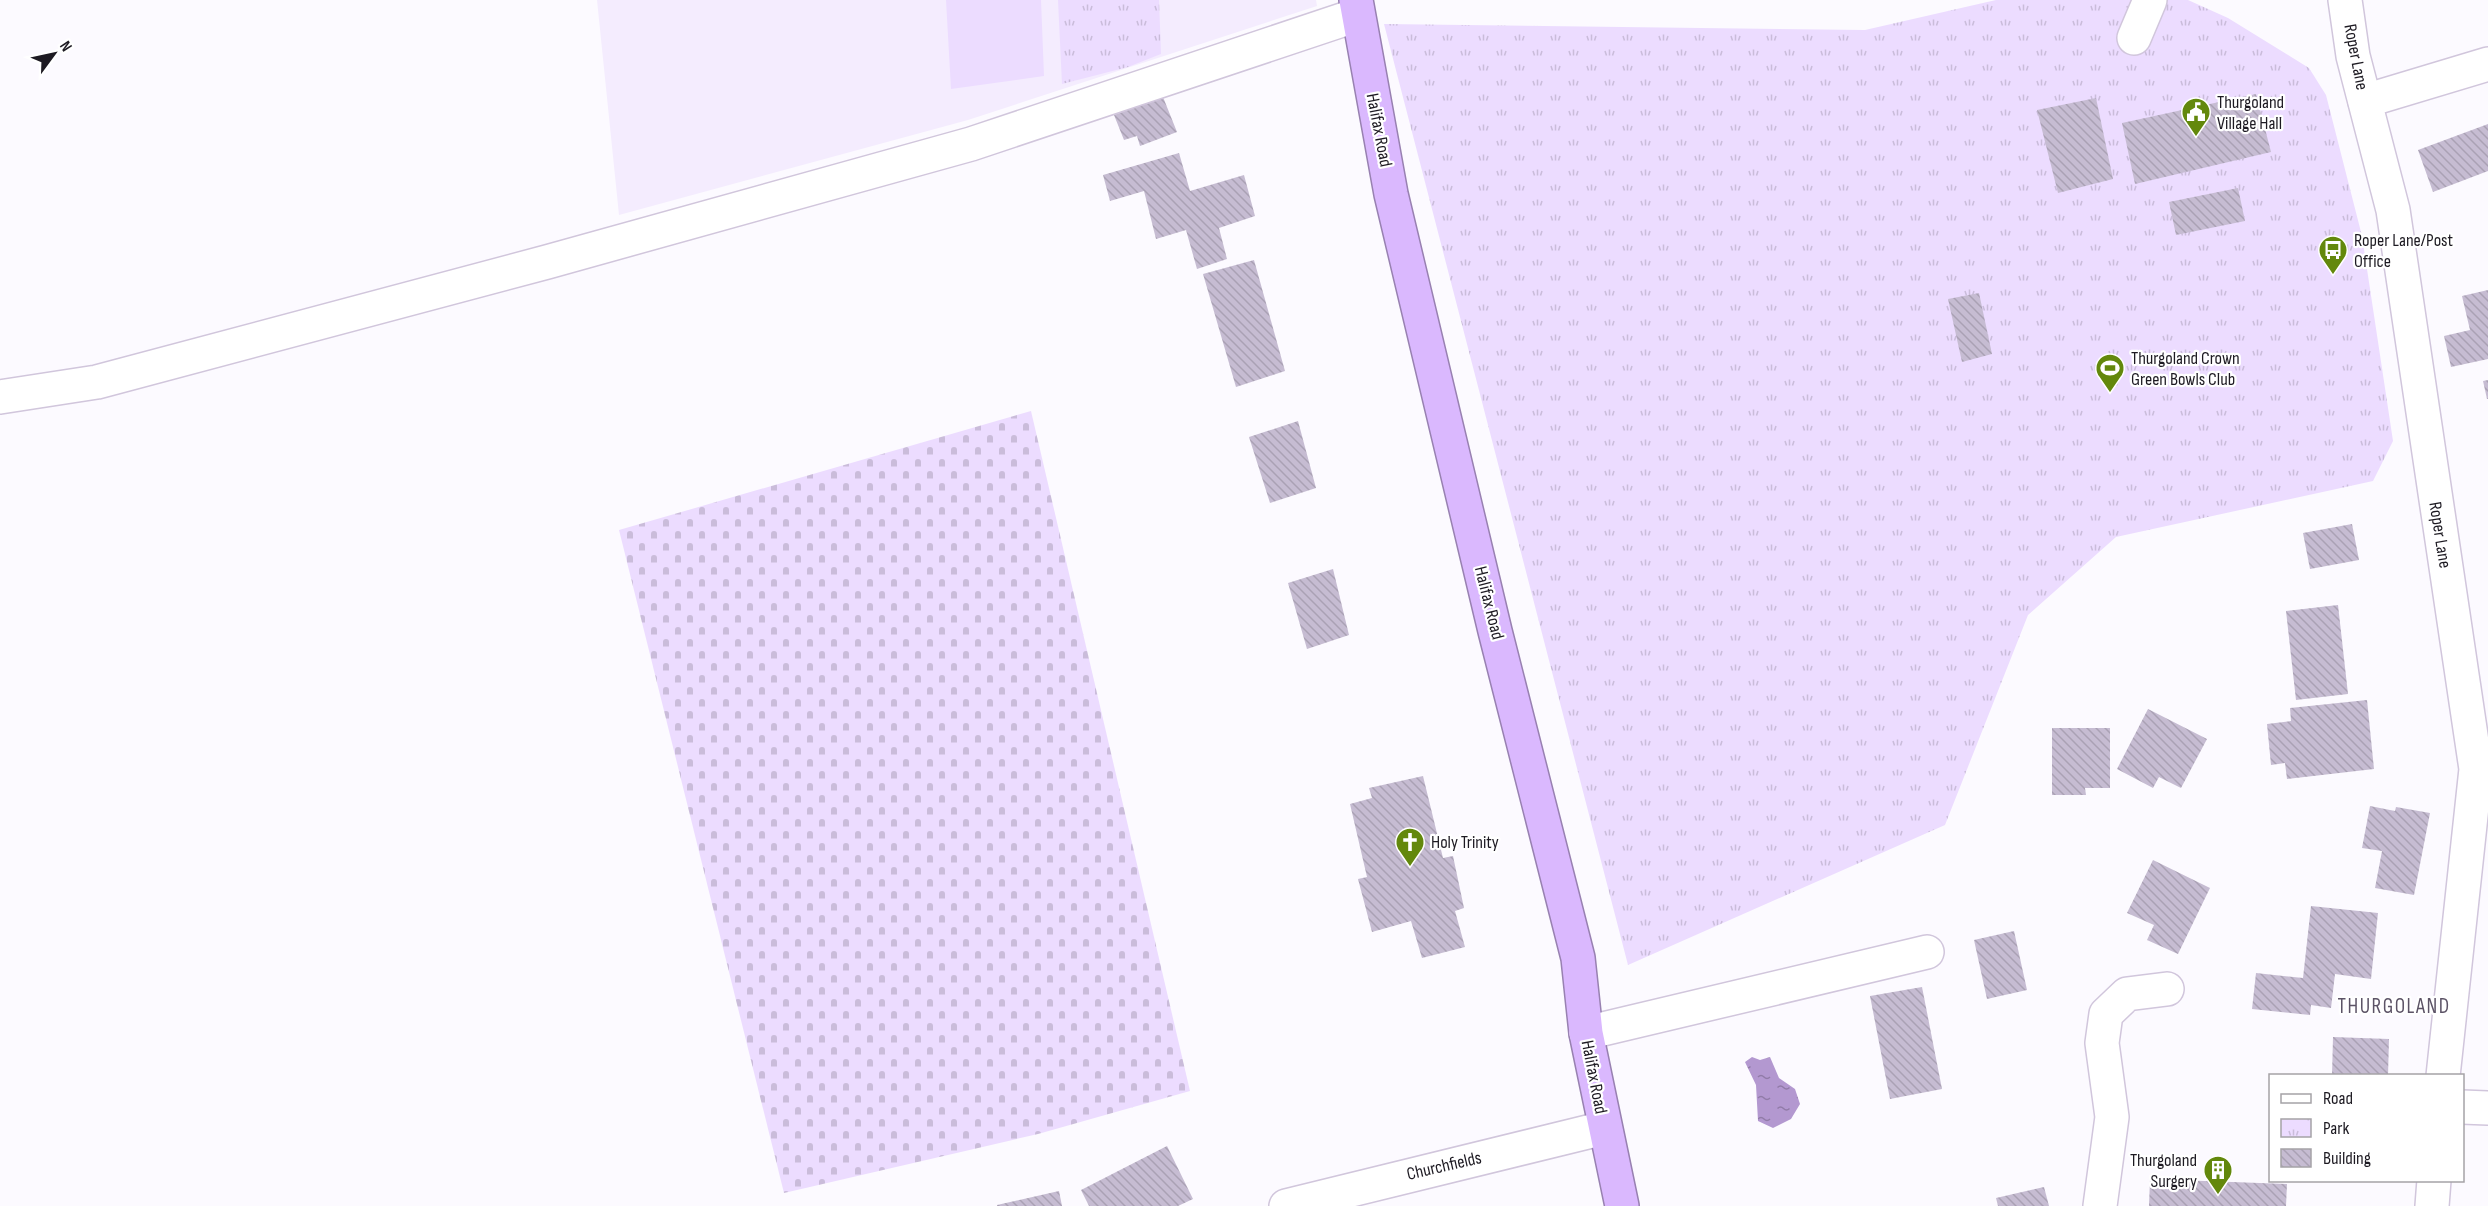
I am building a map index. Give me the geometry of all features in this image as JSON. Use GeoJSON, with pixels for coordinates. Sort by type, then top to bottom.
{"type":"FeatureCollection","features":[{"type":"Feature","properties":{"kind":"highway","name":"Halifax Road"},"geometry":{"type":"LineString","coordinates":[[1357,7],[1391,194],[1496,631],[1578,958],[1586,1034],[1622,1206]]}},
{"type":"Feature","properties":{"kind":"street"},"geometry":{"type":"LineString","coordinates":[[2134,38],[2150,0]]}},
{"type":"Feature","properties":{"kind":"street","name":"Roper Lane"},"geometry":{"type":"LineString","coordinates":[[2345,0],[2353,56],[2393,210],[2482,770],[2443,1074]]}},
{"type":"Feature","properties":{"kind":"street"},"geometry":{"type":"LineString","coordinates":[[0,397],[97,382],[547,262],[971,144],[1357,7]]}},
{"type":"Feature","properties":{"kind":"street"},"geometry":{"type":"LineString","coordinates":[[2365,101],[2488,64]]}},
{"type":"Feature","properties":{"kind":"street"},"geometry":{"type":"LineString","coordinates":[[1586,1034],[1928,952]]}},
{"type":"Feature","properties":{"kind":"street"},"geometry":{"type":"LineString","coordinates":[[2100,1206],[2112,1117],[2102,1043],[2106,1014],[2127,994],[2167,989]]}},
{"type":"Feature","properties":{"kind":"street"},"geometry":{"type":"LineString","coordinates":[[2464,1107],[2488,1108]]}},
{"type":"Feature","properties":{"kind":"street","name":"Churchfields"},"geometry":{"type":"LineString","coordinates":[[1286,1206],[1604,1128]]}},
{"type":"Feature","properties":{"kind":"street"},"geometry":{"type":"LineString","coordinates":[[2432,1206],[2434,1182]]}},
{"type":"Feature","properties":{"kind":"shaded area"},"geometry":{"type":"Polygon","coordinates":[[[597,0],[1316,0],[1317,6],[968,120],[619,215],[597,0]]]}},
{"type":"Feature","properties":{"kind":"green space"},"geometry":{"type":"Polygon","coordinates":[[[946,0],[1041,0],[1044,76],[951,89],[946,0]]]}},
{"type":"Feature","properties":{"kind":"green space"},"geometry":{"type":"Polygon","coordinates":[[[1058,0],[1159,0],[1161,54],[1128,67],[1062,84],[1058,0]]]}},
{"type":"Feature","properties":{"kind":"green space"},"geometry":{"type":"Polygon","coordinates":[[[1996,0],[2188,0],[2228,18],[2309,68],[2326,95],[2362,236],[2393,441],[2373,481],[2116,537],[2028,615],[1945,825],[1628,965],[1384,24],[1865,30],[1996,0]]]}},
{"type":"Feature","properties":{"kind":"green space"},"geometry":{"type":"Polygon","coordinates":[[[1031,411],[1190,1091],[1038,1134],[784,1193],[619,530],[1031,411]]]}},
{"type":"Feature","properties":{"kind":"water"},"geometry":{"type":"Polygon","coordinates":[[[1752,1057],[1760,1060],[1770,1057],[1779,1078],[1795,1089],[1800,1104],[1791,1119],[1773,1128],[1758,1121],[1756,1085],[1745,1062],[1752,1057]]]}},
{"type":"Feature","properties":{"kind":"building","name":"Thurgoland Village Hall"},"geometry":{"type":"Polygon","coordinates":[[[2256,94],[2271,152],[2135,184],[2122,123],[2256,94]]]}},
{"type":"Feature","properties":{"kind":"building"},"geometry":{"type":"Polygon","coordinates":[[[1163,97],[1177,132],[1140,146],[1137,136],[1124,140],[1114,115],[1163,97]]]}},
{"type":"Feature","properties":{"kind":"building"},"geometry":{"type":"Polygon","coordinates":[[[2096,98],[2113,179],[2058,193],[2037,110],[2096,98]]]}},
{"type":"Feature","properties":{"kind":"building"},"geometry":{"type":"Polygon","coordinates":[[[2488,124],[2488,171],[2433,192],[2418,150],[2488,124]]]}},
{"type":"Feature","properties":{"kind":"building"},"geometry":{"type":"Polygon","coordinates":[[[1179,153],[1190,191],[1244,175],[1255,216],[1219,228],[1227,259],[1197,269],[1186,230],[1156,239],[1144,191],[1110,201],[1103,175],[1179,153]]]}},
{"type":"Feature","properties":{"kind":"building"},"geometry":{"type":"Polygon","coordinates":[[[2238,188],[2245,221],[2176,235],[2169,202],[2238,188]]]}},
{"type":"Feature","properties":{"kind":"building"},"geometry":{"type":"Polygon","coordinates":[[[1254,260],[1285,371],[1236,387],[1203,274],[1254,260]]]}},
{"type":"Feature","properties":{"kind":"building"},"geometry":{"type":"Polygon","coordinates":[[[2488,290],[2488,359],[2451,367],[2444,336],[2470,330],[2462,296],[2488,290]]]}},
{"type":"Feature","properties":{"kind":"building"},"geometry":{"type":"Polygon","coordinates":[[[1979,293],[1992,354],[1962,362],[1948,299],[1979,293]]]}},
{"type":"Feature","properties":{"kind":"building"},"geometry":{"type":"Polygon","coordinates":[[[2488,380],[2488,399],[2487,399],[2483,381],[2488,380]]]}},
{"type":"Feature","properties":{"kind":"building"},"geometry":{"type":"Polygon","coordinates":[[[1298,421],[1316,488],[1270,503],[1249,437],[1298,421]]]}},
{"type":"Feature","properties":{"kind":"building"},"geometry":{"type":"Polygon","coordinates":[[[2352,524],[2359,560],[2310,569],[2303,533],[2352,524]]]}},
{"type":"Feature","properties":{"kind":"building"},"geometry":{"type":"Polygon","coordinates":[[[1333,569],[1349,635],[1307,649],[1288,583],[1333,569]]]}},
{"type":"Feature","properties":{"kind":"building"},"geometry":{"type":"Polygon","coordinates":[[[2338,605],[2348,694],[2296,700],[2286,611],[2338,605]]]}},
{"type":"Feature","properties":{"kind":"building"},"geometry":{"type":"Polygon","coordinates":[[[2367,700],[2374,769],[2287,779],[2285,763],[2271,765],[2267,724],[2291,721],[2290,708],[2367,700]]]}},
{"type":"Feature","properties":{"kind":"building"},"geometry":{"type":"Polygon","coordinates":[[[2148,709],[2207,739],[2181,788],[2159,777],[2153,788],[2117,769],[2148,709]]]}},
{"type":"Feature","properties":{"kind":"building"},"geometry":{"type":"Polygon","coordinates":[[[2052,728],[2110,728],[2110,788],[2085,788],[2086,795],[2052,795],[2052,728]]]}},
{"type":"Feature","properties":{"kind":"building","name":"Holy Trinity"},"geometry":{"type":"Polygon","coordinates":[[[1423,776],[1443,858],[1453,856],[1464,908],[1455,911],[1465,947],[1422,958],[1411,921],[1372,932],[1358,879],[1367,877],[1350,804],[1372,798],[1369,788],[1423,776]]]}},
{"type":"Feature","properties":{"kind":"building"},"geometry":{"type":"Polygon","coordinates":[[[2370,806],[2395,811],[2396,807],[2430,813],[2414,895],[2375,888],[2382,851],[2362,848],[2370,806]]]}},
{"type":"Feature","properties":{"kind":"building"},"geometry":{"type":"Polygon","coordinates":[[[2153,860],[2210,888],[2178,954],[2147,940],[2154,925],[2127,913],[2153,860]]]}},
{"type":"Feature","properties":{"kind":"building"},"geometry":{"type":"Polygon","coordinates":[[[2311,906],[2378,913],[2371,979],[2335,974],[2331,1008],[2311,1005],[2310,1015],[2252,1009],[2256,973],[2303,978],[2311,906]]]}},
{"type":"Feature","properties":{"kind":"building"},"geometry":{"type":"Polygon","coordinates":[[[2014,931],[2027,990],[1987,999],[1974,940],[2014,931]]]}},
{"type":"Feature","properties":{"kind":"building"},"geometry":{"type":"Polygon","coordinates":[[[1922,987],[1942,1089],[1890,1099],[1870,996],[1922,987]]]}},
{"type":"Feature","properties":{"kind":"building"},"geometry":{"type":"Polygon","coordinates":[[[2333,1037],[2389,1039],[2388,1074],[2332,1074],[2333,1037]]]}},
{"type":"Feature","properties":{"kind":"building"},"geometry":{"type":"Polygon","coordinates":[[[1167,1146],[1193,1199],[1178,1206],[1089,1206],[1081,1190],[1167,1146]]]}},
{"type":"Feature","properties":{"kind":"building","name":"Thurgoland Surgery"},"geometry":{"type":"Polygon","coordinates":[[[2150,1179],[2287,1184],[2286,1206],[2149,1206],[2150,1179]]]}},
{"type":"Feature","properties":{"kind":"building"},"geometry":{"type":"Polygon","coordinates":[[[2044,1187],[2049,1206],[1998,1206],[1996,1198],[2044,1187]]]}},
{"type":"Feature","properties":{"kind":"building"},"geometry":{"type":"Polygon","coordinates":[[[1059,1191],[1062,1206],[997,1206],[997,1205],[1059,1191]]]}},
{"type":"Feature","properties":{"kind":"place","name":"Thurgoland Village Hall"},"geometry":{"type":"Point","coordinates":[2196,138]}},
{"type":"Feature","properties":{"kind":"place","name":"Roper Lane/Post Office"},"geometry":{"type":"Point","coordinates":[2333,276]}},
{"type":"Feature","properties":{"kind":"place","name":"Thurgoland Crown Green Bowls Club"},"geometry":{"type":"Point","coordinates":[2110,394]}},
{"type":"Feature","properties":{"kind":"place","name":"Holy Trinity"},"geometry":{"type":"Point","coordinates":[1410,868]}},
{"type":"Feature","properties":{"kind":"place","name":"Thurgoland Surgery"},"geometry":{"type":"Point","coordinates":[2218,1196]}},
{"type":"Feature","properties":{"kind":"district","name":"THURGOLAND"},"geometry":{"type":"Point","coordinates":[2394,1006]}}]}
